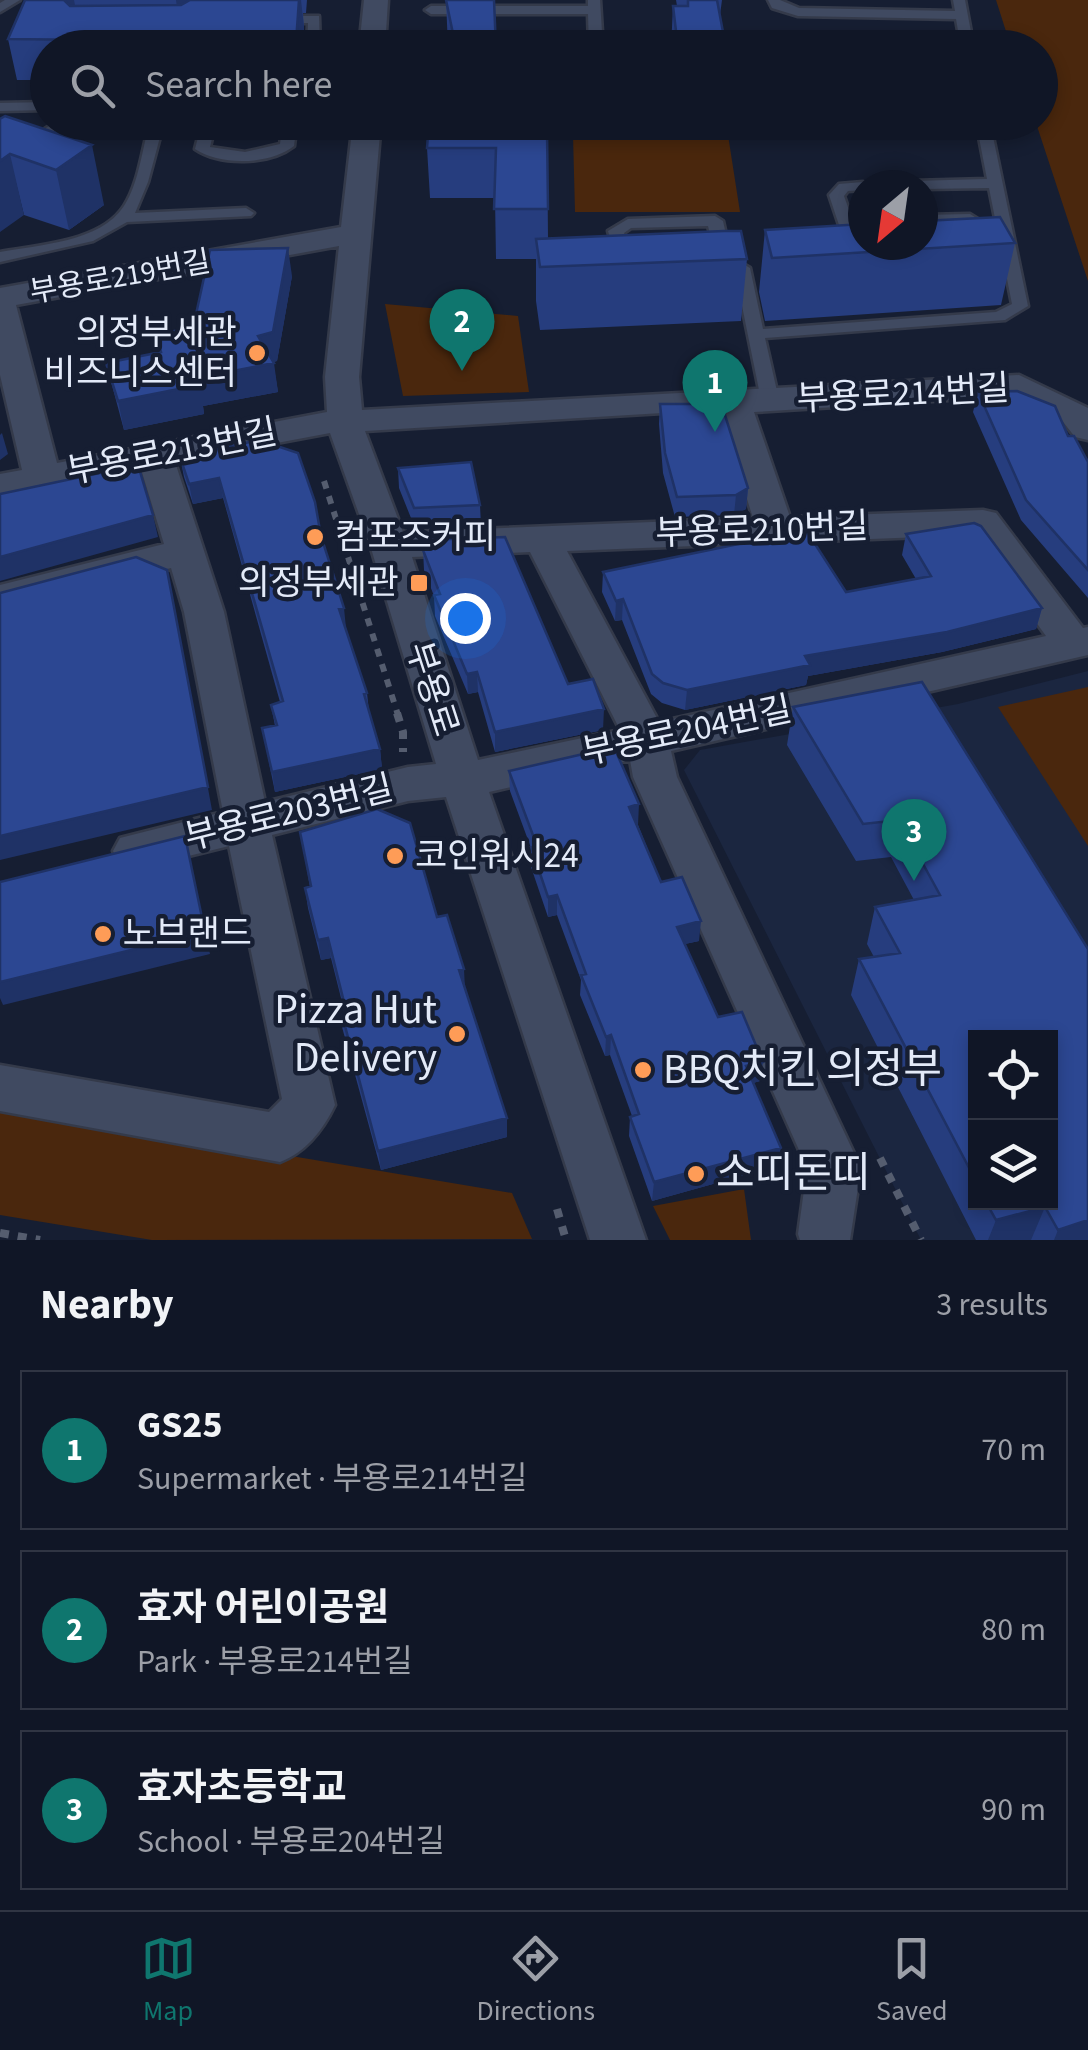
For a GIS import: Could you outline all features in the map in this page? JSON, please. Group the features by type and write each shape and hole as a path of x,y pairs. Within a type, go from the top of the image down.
{"street":[{"path":"374,30 376,0"},
{"name":"부용로","path":"366,140 342,377 345,423 618,1240"},
{"name":"부용로219번길","path":"0,301 358,234"},
{"path":"0,301 42,478"},
{"name":"부용로214번길","path":"345,423 1020,385 1072,411 1088,429"},
{"path":"734,402 774,529"},
{"name":"부용로213번길","path":"0,486 281,429 345,423"},
{"path":"0,1088 280,1138 310,1104 204,612 156,455"},
{"name":"부용로210번길","path":"389,546 983,522 1081,643"},
{"path":"541,537 648,742 654,778 834,1168 825,1234"},
{"path":"0,599 187,551"},
{"name":"부용로204번길","path":"462,779 648,742 1081,643"},
{"name":"부용로203번길","path":"95,860 408,784 462,779"}],"lane":[{"path":"0,8 14,0"},
{"path":"774,0 776,5 798,12 962,15"},
{"path":"959,0 965,30"},
{"path":"431,10 594,5 595,30"},
{"path":"263,21 315,19 314,30"},
{"path":"0,107 30,106"},
{"path":"0,165 38,140"},
{"path":"0,257 66,244 109,228 130,211 152,140"},
{"path":"204,140 202,149 216,155 272,155 287,146 288,140"},
{"path":"756,334 999,317 1020,306 987,140"},
{"path":"938,184 995,183"},
{"path":"848,187 836,196 848,213"},
{"path":"121,218 246,212"},
{"path":"938,220 1002,218"},
{"path":"646,264 626,266 616,232 628,224 715,222 724,260"},
{"path":"991,258 1010,258"},
{"path":"705,261 724,260 742,268 770,400"}],"path":[{"path":"322,476 403,732 404,759"},
{"path":"877,1152 921,1240"},
{"path":"0,1233 40,1240"}],"shaded area":[{"path":"996,0 1088,0 1088,281 1042,140 1058,140 1058,30 1006,30"},
{"path":"573,140 729,140 740,212 575,212"},
{"path":"385,304 518,316 529,392 403,396"},
{"path":"1088,671 1088,1240 921,1240 684,770 700,750 958,704"},
{"path":"1088,687 1088,846 998,707"},
{"path":"0,1107 512,1193 532,1239 152,1240 0,1215"},
{"path":"744,1189 751,1240 670,1240 653,1206"}],"building":[{"path":"25,0 64,0 70,6 299,0 297,30 30,30 30,39 8,39"},
{"path":"446,0 494,0 495,30 452,30"},
{"path":"688,0 717,0 723,30 676,30 673,6 688,6"},
{"path":"5,116 30,124 30,140 77,140 92,145 56,170 10,154 0,161 0,119"},
{"path":"428,140 547,140 548,209 494,209 496,148 427,148"},
{"path":"1000,217 1015,243 938,248 938,220"},
{"path":"848,225 848,253 772,258 765,230"},
{"path":"741,231 747,259 540,267 536,239"},
{"path":"288,248 273,332 258,336 274,363 197,378 199,385 118,401 106,363 161,352 156,334 193,328 210,250"},
{"path":"1017,391 1055,406 1068,436 1074,436 1088,462 1088,570 1026,500 978,392"},
{"path":"660,404 708,404 724,412 748,488 736,495 677,497 665,453"},
{"path":"259,440 298,453 315,502 321,536 344,608 339,609 367,693 364,694 380,749 272,772 262,728 277,725 271,705 283,701 219,478 189,484 180,457"},
{"path":"471,462 480,505 414,508 398,468"},
{"path":"138,465 153,515 0,557 0,494"},
{"path":"974,523 981,526 1042,608 947,632 805,656 810,665 687,690 663,683 652,674 623,599 616,601 603,572 806,530 846,592 931,576 906,534"},
{"path":"505,537 568,684 593,679 604,709 495,732 477,672 467,674 434,595 440,594 423,550 430,549 426,540"},
{"path":"136,557 167,570 208,787 0,836 0,593"},
{"path":"922,682 1088,949 1088,1220 1058,1230 1047,1210 1058,1210 1058,1030 968,1030 968,1166 859,959 900,953 875,907 940,895 899,820 863,824 793,707"},
{"path":"614,747 639,804 629,807 661,882 682,877 701,921 677,927 718,1017 742,1012 763,1062 746,1066 781,1148 654,1182 630,1117 639,1114 611,1035 606,1037 581,975 586,974 557,895 548,897 531,847 537,846 509,771"},
{"path":"377,809 410,823 437,917 447,915 464,969 459,970 507,1118 378,1151 340,1007 345,1006 328,938 318,940 305,888 311,886 300,832"},
{"name":"노브랜드","path":"185,836 205,932 0,982 0,882"},
{"path":"990,1210 1034,1210 996,1220"}],"place":[{"name":"의정부세관 비즈니스센터","path":"257,353"},
{"name":"효자 어린이공원","path":"462,371"},
{"name":"GS25","path":"715,432"},
{"name":"컴포즈커피","path":"315,537"},
{"name":"의정부세관","path":"419,583"},
{"name":"코인워시24","path":"395,856"},
{"name":"효자초등학교","path":"914,881"},
{"name":"노브랜드","path":"103,934"},
{"name":"Pizza Hut Delivery","path":"457,1034"},
{"name":"BBQ치킨 의정부","path":"643,1070"},
{"name":"소띠돈띠","path":"696,1174"}]}
